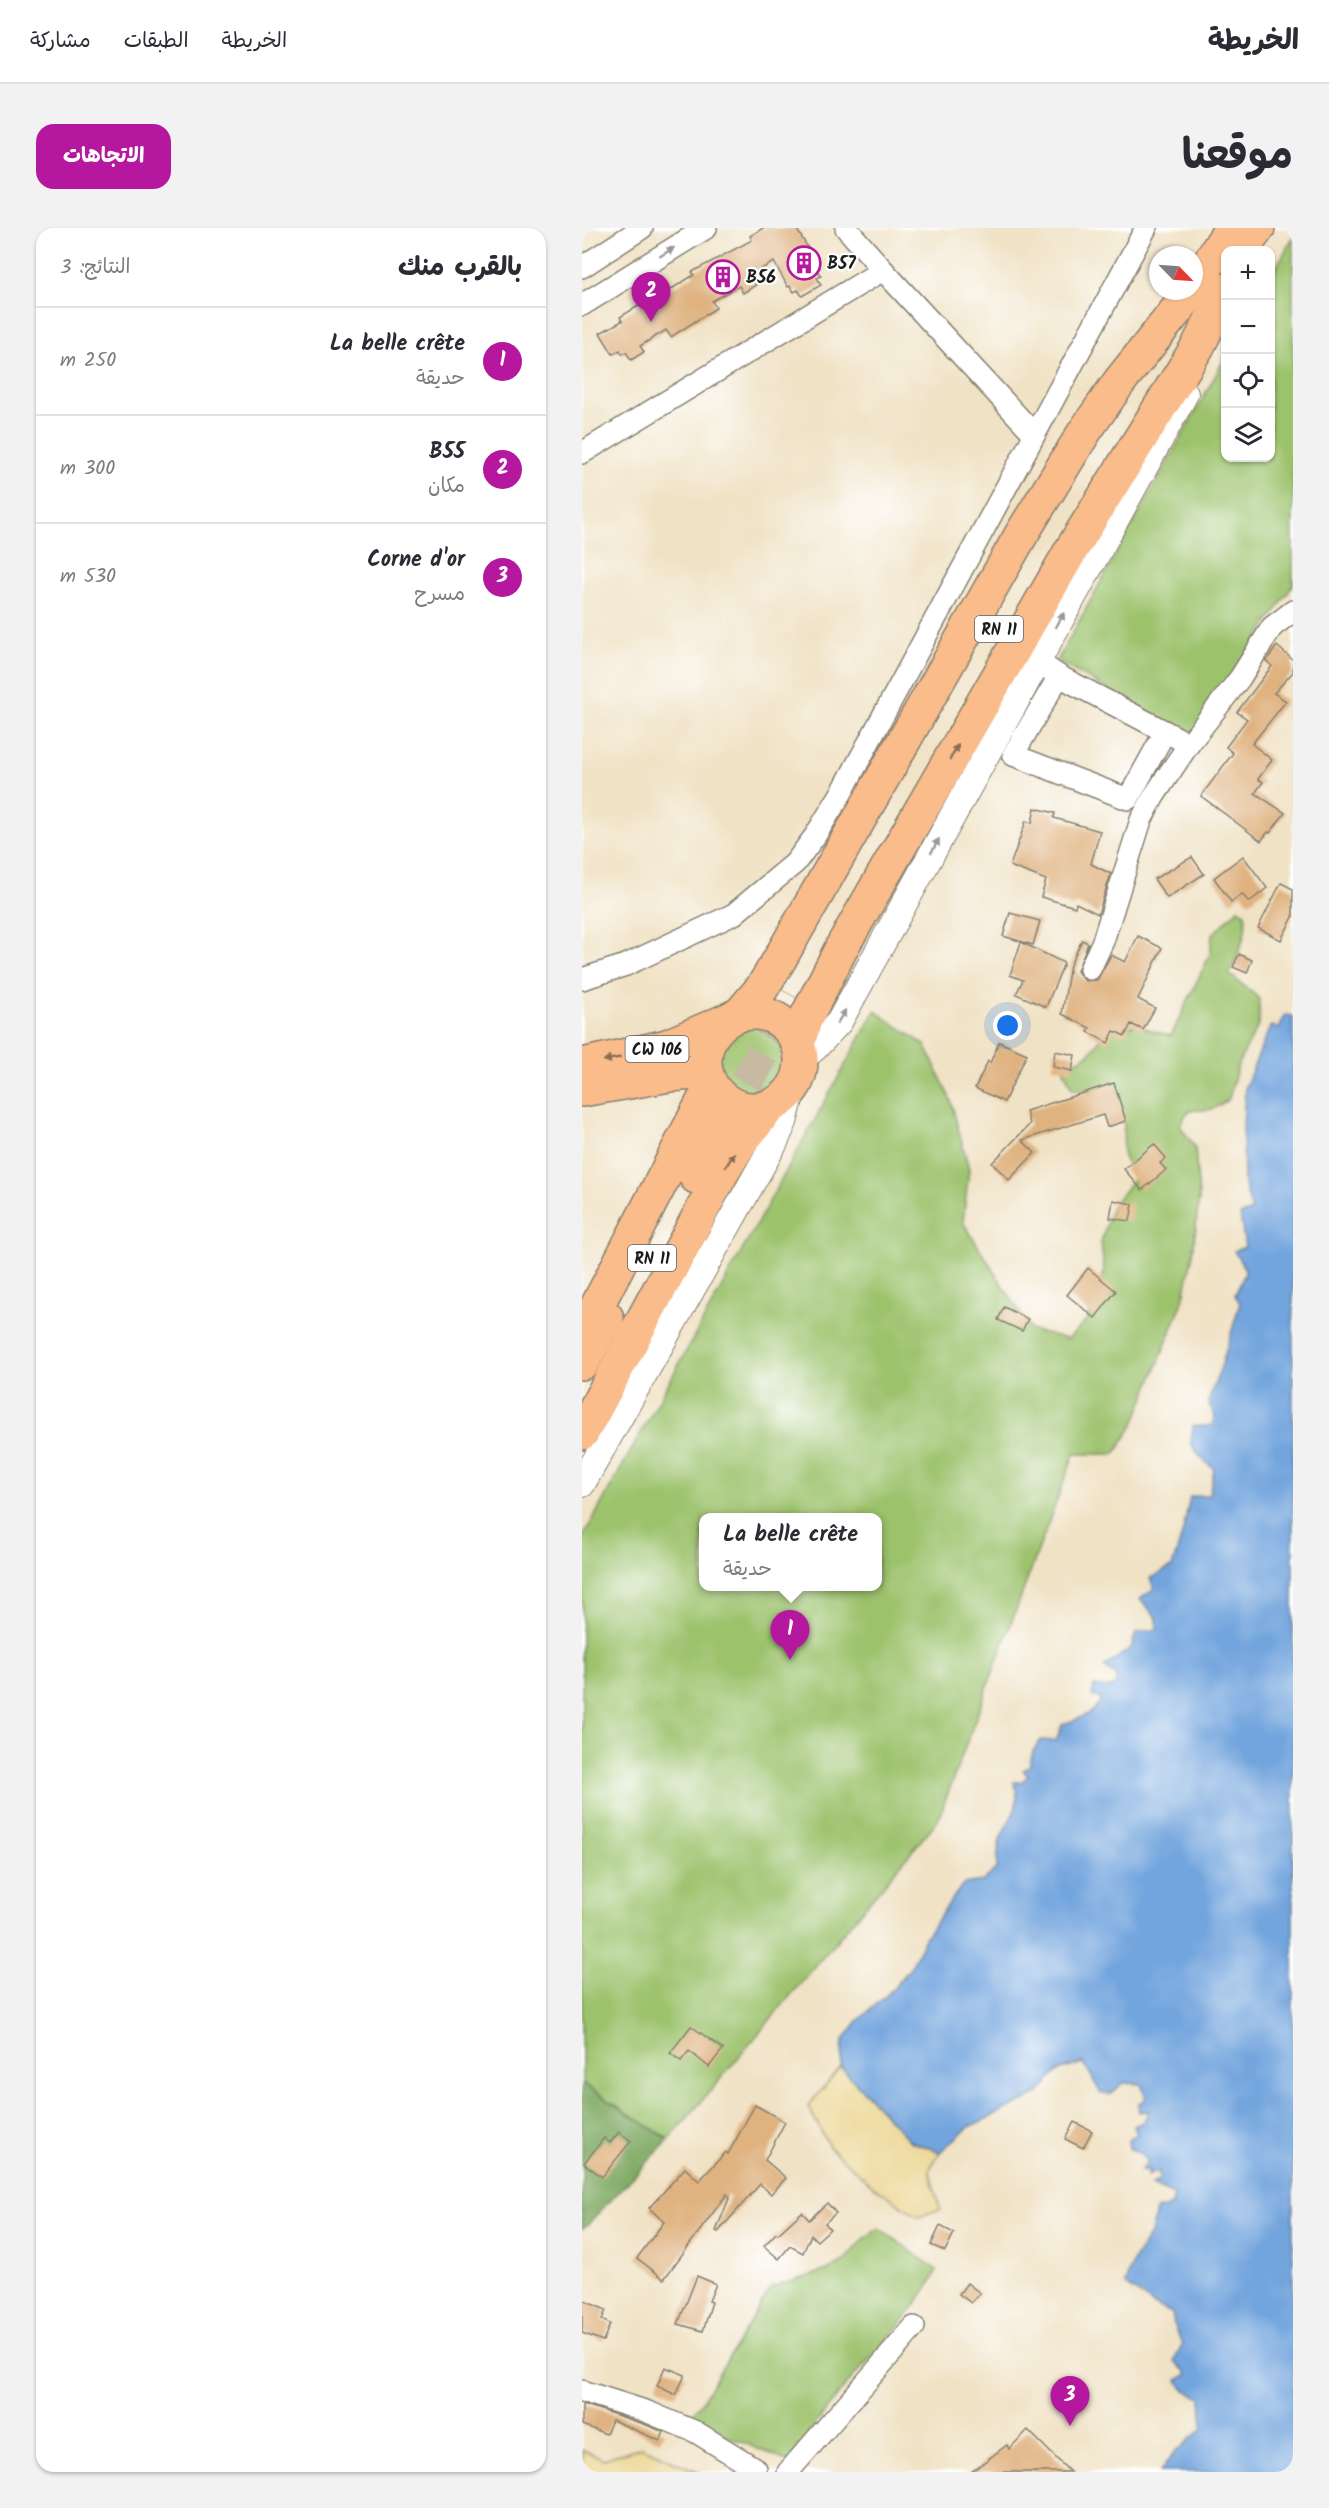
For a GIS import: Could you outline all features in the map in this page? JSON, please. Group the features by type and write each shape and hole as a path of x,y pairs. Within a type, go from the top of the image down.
{"highway":[{"name":"RN 11","path":"1203,273 1231,228"},
{"path":"1245,246 1258,228"},
{"name":"RN 11","path":"1186,300 1080,464 1013,576 789,993 998,632 1221,284"},
{"path":"733,1017 754,1012 768,1015 781,1021 792,1032 790,1074 753,1109 737,1107 722,1099 708,1079 705,1057 708,1042 716,1030 733,1017 762,988 1021,535 1085,431 1139,355 1184,300"},
{"path":"582,1432 722,1173 741,1142 790,1074 813,1003 854,925 1067,557 1210,326 1222,300"},
{"name":"CW 106","path":"582,1065 668,1046 733,1017"},
{"path":"582,1335 684,1139 708,1079"},
{"name":"CW 106","path":"582,1090 619,1084 708,1079"},
{"path":"619,1084 656,1087 675,1095 684,1107 684,1139"},
{"name":"RN 11","path":"582,1364 718,1124 582,1390"}],"street":[{"path":"582,267 642,228"},
{"path":"582,305 705,228"},
{"path":"846,228 1034,434"},
{"path":"582,979 634,961 734,914 795,863 842,792 1146,228"},
{"path":"582,453 883,270"},
{"path":"582,1484 779,1133 788,1111 790,1074 839,1022 1180,404 1192,376 1198,346"},
{"path":"1090,969 1103,941 1141,820 1154,796 1189,744 1240,678 1272,627 1293,611"},
{"path":"1037,661 1059,676 1189,744"},
{"path":"1059,676 1013,754 1128,799 1165,732"},
{"path":"788,2472 914,2327"},
{"path":"582,2391 648,2412 696,2432 762,2471"}],"green space":[{"path":"1293,237 1293,585 1192,737 1057,661 1221,365 1221,462 1275,462 1275,270"},
{"path":"1238,909 1245,913 1244,937 1229,974 1259,998 1259,1024 1238,1064 1229,1099 1212,1109 1190,1111 1180,1126 1195,1147 1199,1197 1193,1254 1183,1301 1134,1424 1115,1454 1074,1454 938,1820 669,2140 582,2083 582,1539 875,1011 925,1045 950,1098 969,1169 963,1222 1031,1330 1068,1339 1087,1320 1104,1272 1101,1242 1112,1206 1134,1179 1123,1154 1124,1124 1108,1100 1091,1090 1072,1089 1063,1068 1089,1054 1104,1034 1135,1025 1171,1036 1210,954 1212,935"},
{"path":"753,1025 766,1028 777,1035 784,1046 787,1059 784,1072 777,1083 766,1090 753,1093 740,1090 729,1083 722,1072 719,1059 722,1046 729,1035 740,1028"},
{"path":"582,2083 669,2140 582,2230"},
{"path":"879,2228 937,2270 906,2318 842,2390 789,2462 685,2418 699,2406 771,2288 825,2271 846,2260 864,2239"}],"sand":[{"path":"841,2067 910,2141 940,2152 929,2170 940,2209 919,2217 873,2186 830,2148 808,2106"},
{"path":"641,2447 699,2472 582,2472 582,2450 604,2459"}],"water":[{"path":"1285,1015 1293,1016 1293,2472 1160,2472 1174,2453 1203,2428 1201,2398 1183,2389 1178,2380 1187,2374 1174,2360 1183,2343 1175,2330 1172,2313 1154,2305 1125,2284 1134,2260 1152,2230 1156,2210 1172,2206 1174,2195 1151,2185 1159,2180 1159,2171 1147,2176 1149,2170 1140,2171 1148,2162 1141,2154 1129,2148 1128,2140 1137,2134 1134,2126 1143,2122 1149,2111 1139,2112 1138,2105 1146,2098 1141,2084 1122,2083 1112,2094 1101,2094 1084,2063 1058,2071 1037,2095 969,2127 940,2152 910,2141 841,2067 843,2041 857,2022 893,1989 911,1967 926,1936 963,1884 983,1881 997,1868 1000,1839 1016,1804 1014,1782 1021,1782 1028,1776 1023,1770 1029,1767 1033,1751 1041,1740 1056,1741 1062,1725 1094,1710 1101,1699 1092,1696 1094,1686 1107,1688 1116,1685 1116,1676 1104,1667 1131,1648 1136,1633 1157,1629 1157,1618 1140,1599 1154,1589 1150,1578 1172,1567 1190,1497 1209,1495 1214,1469 1201,1458 1191,1444 1193,1426 1211,1426 1215,1416 1208,1402 1240,1303 1235,1295 1246,1271 1234,1251 1245,1247 1240,1215 1252,1211 1244,1183 1245,1088 1266,1036 1272,1026 1279,1029"}],"building":[{"path":"763,228 796,228 820,268 817,269 821,276 817,278 821,285 802,296 798,290 794,292 790,286 788,287 774,262 750,275 756,285 743,293 739,286 712,301 716,308 671,337 666,330 640,346 644,352 631,360 626,352 622,354 620,350 613,354 600,333 622,321 620,317 650,299 652,301 694,275 692,272 752,240 750,236"},
{"path":"1277,646 1293,660 1293,672 1274,693 1286,701 1252,744 1272,760 1258,779 1263,782 1255,793 1285,813 1261,841 1201,796 1233,753 1226,747 1247,719 1237,712 1272,666 1266,661"},
{"path":"1035,808 1055,813 1054,818 1100,831 1091,864 1111,874 1098,914 1076,903 1075,907 1041,897 1046,880 1010,866 1026,821 1032,823"},
{"path":"1243,856 1267,888 1249,902 1242,894 1231,902 1214,878"},
{"path":"1192,857 1204,874 1167,898 1154,879"},
{"path":"1281,883 1293,889 1293,917 1281,940 1258,928"},
{"path":"1010,913 1040,921 1033,945 1003,936"},
{"path":"1138,936 1162,948 1138,999 1155,1008 1143,1030 1131,1024 1125,1036 1114,1031 1108,1043 1088,1032 1090,1028 1062,1014 1070,965 1082,940 1088,943 1077,971 1085,981 1097,980 1111,955 1125,962"},
{"path":"1021,942 1064,963 1046,1007 1016,994 1023,980 1010,975"},
{"path":"1239,954 1252,960 1247,973 1233,967"},
{"path":"999,1042 1027,1054 1004,1102 975,1088"},
{"path":"1055,1051 1075,1055 1072,1071 1053,1067"},
{"path":"1114,1083 1126,1121 1107,1127 1103,1115 1022,1140 1035,1153 1009,1180 992,1163 1030,1124 1026,1111"},
{"path":"1154,1144 1166,1158 1160,1163 1166,1170 1142,1190 1124,1169"},
{"path":"1113,1200 1133,1204 1130,1221 1110,1218"},
{"path":"1088,1268 1116,1291 1095,1318 1067,1295"},
{"path":"1004,1307 1028,1319 1022,1331 998,1320"},
{"path":"691,2026 723,2049 709,2067 689,2051 681,2061 670,2053"},
{"path":"755,2105 785,2122 765,2160 786,2178 771,2194 760,2184 718,2232 716,2231 730,2196 727,2194 664,2279 637,2258 664,2222 649,2208 685,2168 699,2181 726,2152 728,2154"},
{"path":"1074,2122 1092,2131 1083,2148 1065,2139"},
{"path":"619,2132 631,2141 602,2177 584,2163 604,2138 610,2143"},
{"path":"827,2203 836,2213 825,2223 830,2229 817,2241 811,2235 803,2253 790,2246 779,2259 764,2246 802,2212 809,2220"},
{"path":"940,2226 954,2233 945,2251 931,2245"},
{"path":"697,2276 716,2284 709,2301 712,2302 703,2331 678,2324"},
{"path":"967,2283 980,2293 971,2303 959,2294"},
{"path":"582,2300 606,2310 602,2320 610,2324 603,2341 582,2333"},
{"path":"665,2367 685,2375 676,2395 657,2386"},
{"path":"582,2404 664,2432 660,2441 612,2420 606,2434 582,2425"},
{"path":"1028,2430 1070,2472 971,2472 1007,2445 1009,2449"}],"tunnel":[{"path":"723,1126 794,996"}],"place":[{"name":"B57","path":"804,263"},
{"name":"B56","path":"723,277"},
{"name":"B55","path":"651,322"},
{"name":"La belle crête","path":"790,1660"},
{"name":"Corne d'or","path":"1070,2426"}]}
